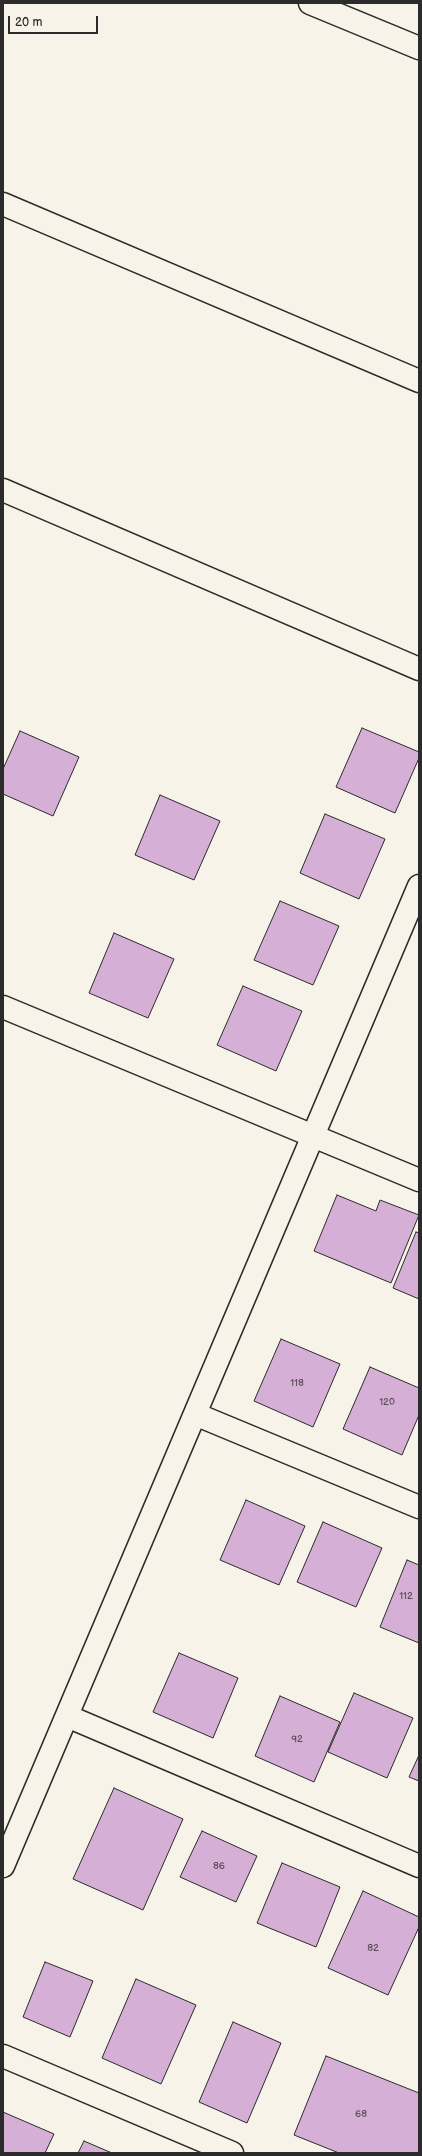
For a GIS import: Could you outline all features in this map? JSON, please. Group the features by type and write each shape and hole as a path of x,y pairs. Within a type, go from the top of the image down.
{"street":[{"path":"310,3 419,48"},
{"path":"3,204 419,381"},
{"path":"3,490 419,669"},
{"path":"3,1866 419,886"},
{"path":"3,1007 419,1180"},
{"path":"195,1414 419,1507"},
{"path":"67,1716 419,1866"},
{"path":"3,2056 232,2153"}],"building":[{"path":"362,728 419,752 419,758 395,813 336,787"},
{"path":"20,731 79,757 53,816 3,794 3,769"},
{"path":"160,795 220,821 194,880 135,855"},
{"path":"325,814 385,839 359,899 300,873"},
{"path":"280,901 339,926 313,985 254,960"},
{"path":"114,933 174,959 148,1018 89,993"},
{"path":"243,986 302,1011 276,1071 217,1045"},
{"path":"337,1195 376,1211 380,1200 419,1215 391,1283 314,1251"},
{"path":"416,1232 419,1233 419,1299 393,1288"},
{"path":"281,1339 340,1364 313,1427 254,1401"},
{"path":"370,1367 419,1388 419,1415 402,1455 343,1429"},
{"path":"246,1500 305,1526 279,1585 220,1560"},
{"path":"323,1522 382,1548 356,1607 297,1582"},
{"path":"407,1560 419,1565 419,1643 380,1627"},
{"path":"179,1653 238,1678 213,1738 153,1712"},
{"path":"354,1693 413,1718 387,1778 328,1752"},
{"path":"280,1696 340,1722 314,1782 255,1756"},
{"path":"419,1755 419,1781 409,1777"},
{"path":"114,1788 183,1819 143,1910 73,1879"},
{"path":"202,1831 257,1856 236,1902 180,1877"},
{"path":"282,1863 340,1887 316,1947 257,1923"},
{"path":"363,1891 419,1917 419,1927 388,1995 328,1968"},
{"path":"45,1962 93,1981 70,2037 23,2017"},
{"path":"136,1979 196,2005 161,2084 102,2058"},
{"path":"233,2022 281,2043 247,2123 199,2102"},
{"path":"326,2056 419,2093 419,2153 339,2153 294,2135"},
{"path":"3,2112 54,2134 45,2153 3,2153"},
{"path":"84,2141 112,2153 78,2153"}]}
